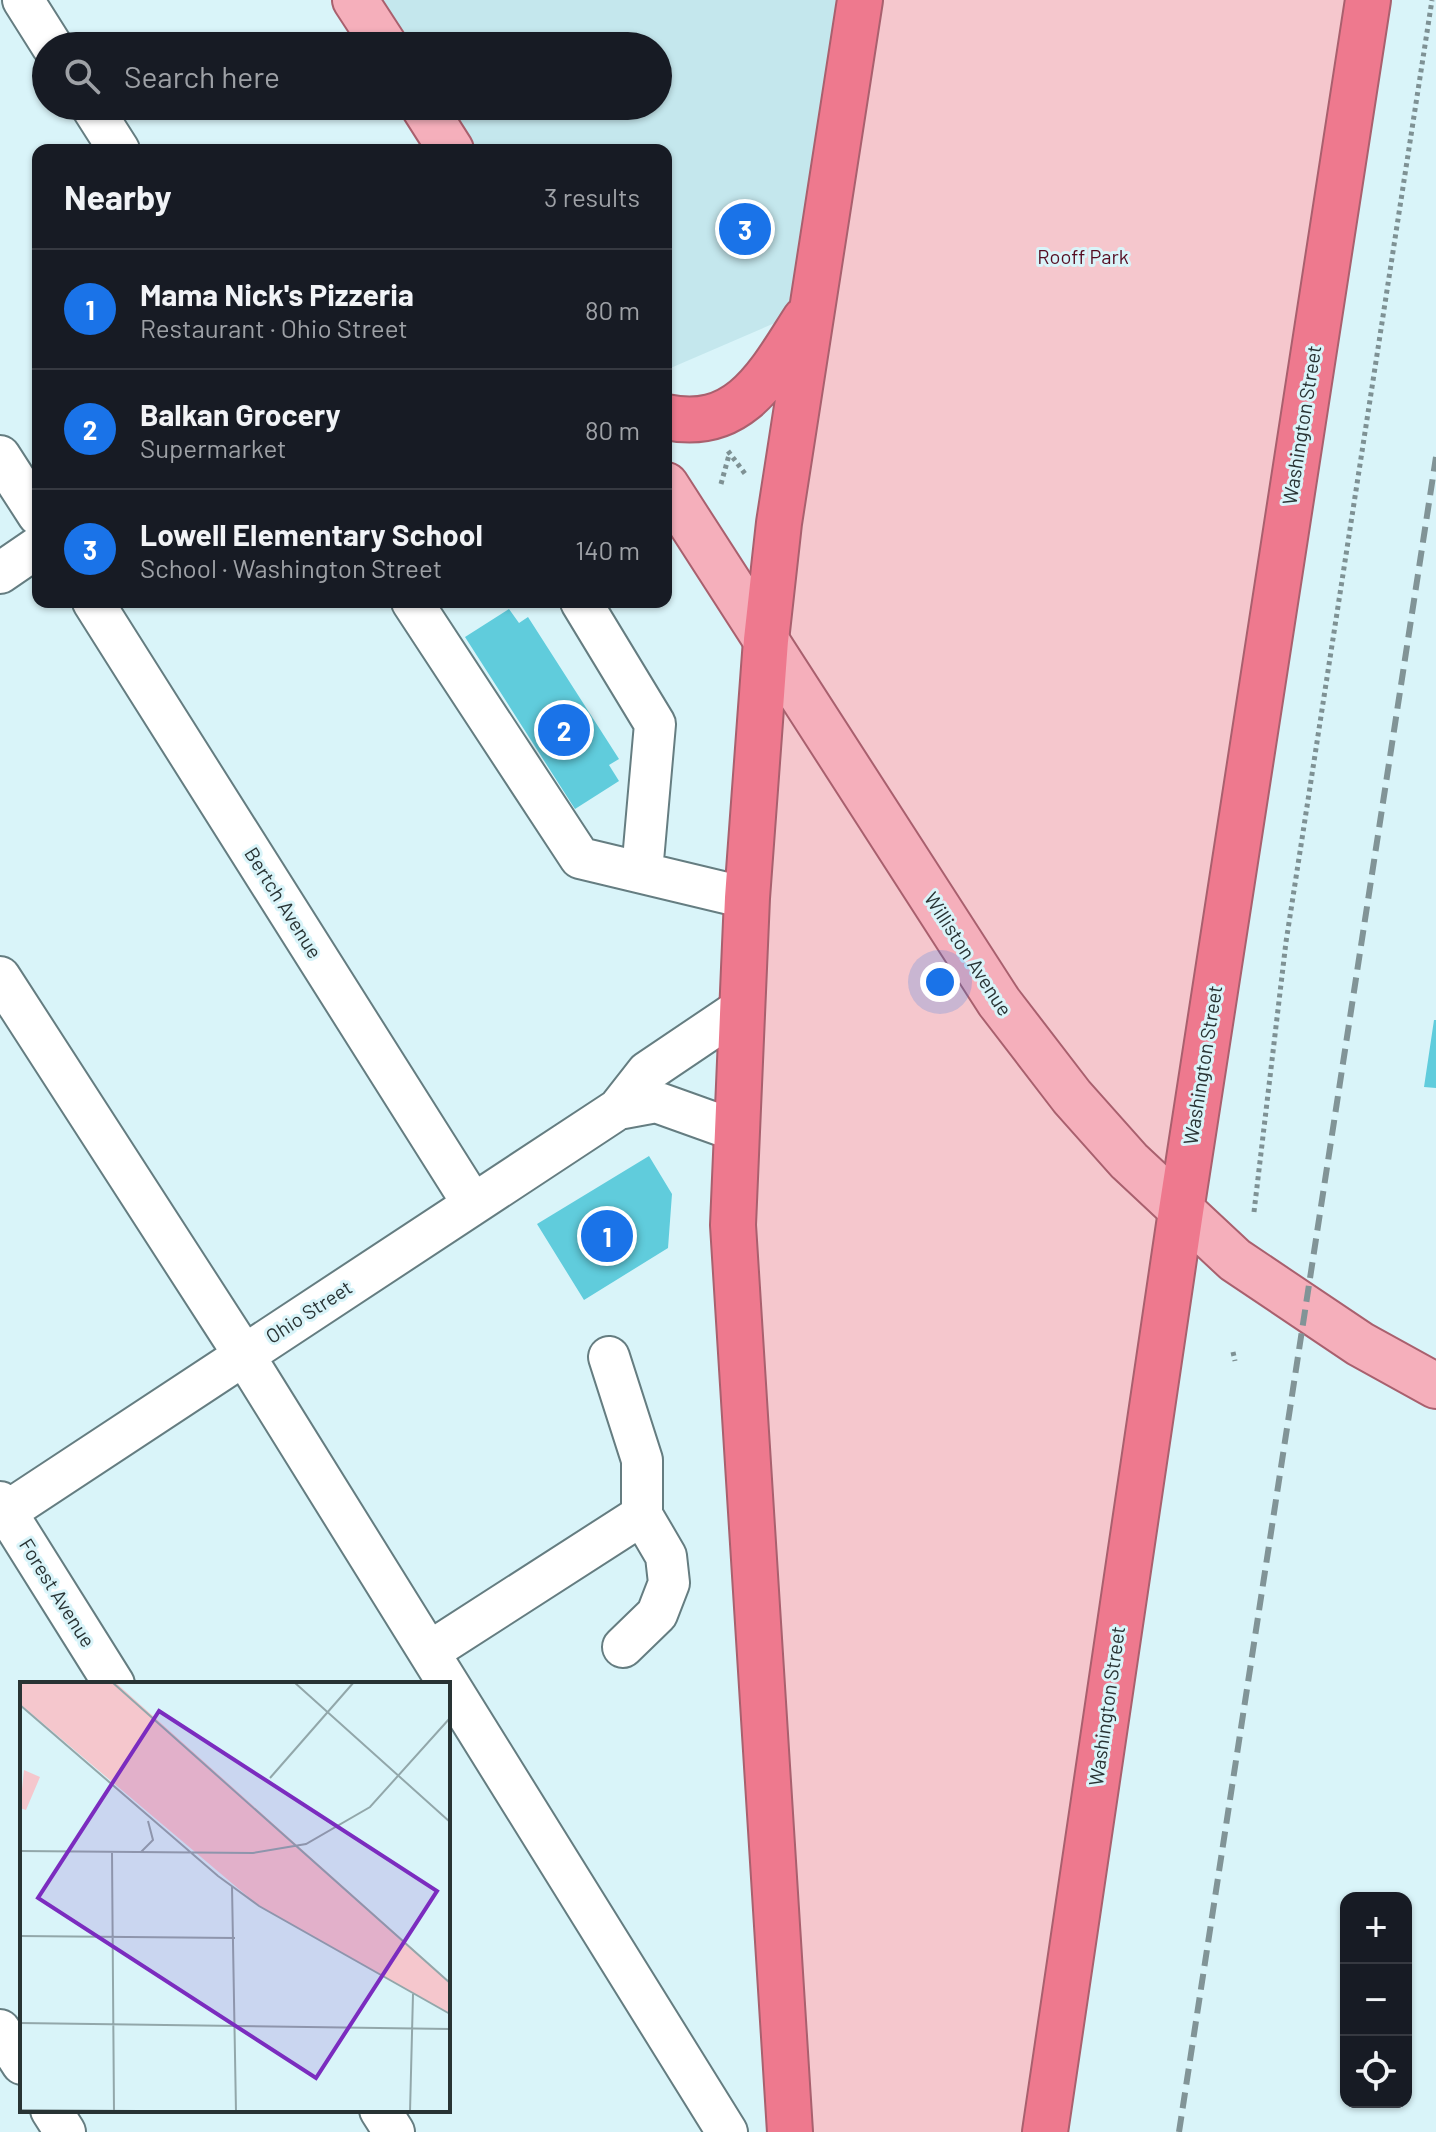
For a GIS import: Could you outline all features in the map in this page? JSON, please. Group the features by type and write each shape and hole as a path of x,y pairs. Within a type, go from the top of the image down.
{"highway":[{"path":"790,2132 734,1256 737,1131 747,898 766,640 779,523 860,0"},
{"name":"Washington Street","path":"1045,2132 1181,1211 1368,0"},
{"path":"672,417 709,419 738,405 766,379 812,307"}],"main road":[{"path":"355,0 376,32"},
{"path":"432,120 447,144"},
{"name":"Williston Avenue","path":"672,499 999,1002 1036,1054 1129,1161 1235,1260 1360,1344 1436,1386"}],"street":[{"path":"23,0 43,32"},
{"path":"100,120 115,144"},
{"path":"0,456 32,506"},
{"path":"0,573 32,551"},
{"name":"Bertch Avenue","path":"97,608 473,1204"},
{"path":"416,608 580,858 747,898"},
{"path":"585,608 655,724 642,872"},
{"path":"0,977 244,1355 448,1682"},
{"name":"Ohio Street","path":"2,1510 618,1109 647,1072 742,1008"},
{"name":"Ohio Street","path":"618,1109 656,1102 737,1131"},
{"path":"609,1357 642,1460 642,1515 666,1556 669,1583 657,1614 623,1647"},
{"name":"Forest Avenue","path":"2,1510 113,1682"},
{"path":"429,1652 642,1515"},
{"path":"450,1686 727,2132"},
{"path":"0,2030 20,2061"},
{"path":"52,2112 65,2132"},
{"path":"381,2112 394,2132"}],"path":[{"path":"1254,1212 1286,942 1432,0"},
{"path":"723,439 729,454 751,482"},
{"path":"721,484 729,454"},
{"path":"1233,1352 1235,1361"}],"shaded area":[{"path":"355,0 860,0 812,307 672,367 672,144 447,144 432,120 672,120 672,32 376,32"}],"green space":[{"name":"Rooff Park","path":"864,0 1382,0 1052,2132 786,2132 744,1440 747,898"}],"building":[{"path":"509,609 519,623 528,617 619,759 609,765 619,781 575,809 465,637"},
{"path":"1436,1020 1436,1088 1424,1087"},
{"path":"649,1156 672,1194 668,1248 584,1300 537,1224"}],"railway":[{"path":"1179,2132 1436,457"}],"place":[{"name":"Lowell Elementary School","path":"745,229"},
{"name":"Balkan Grocery","path":"564,730"},
{"name":"Mama Nick's Pizzeria","path":"607,1236"}]}
